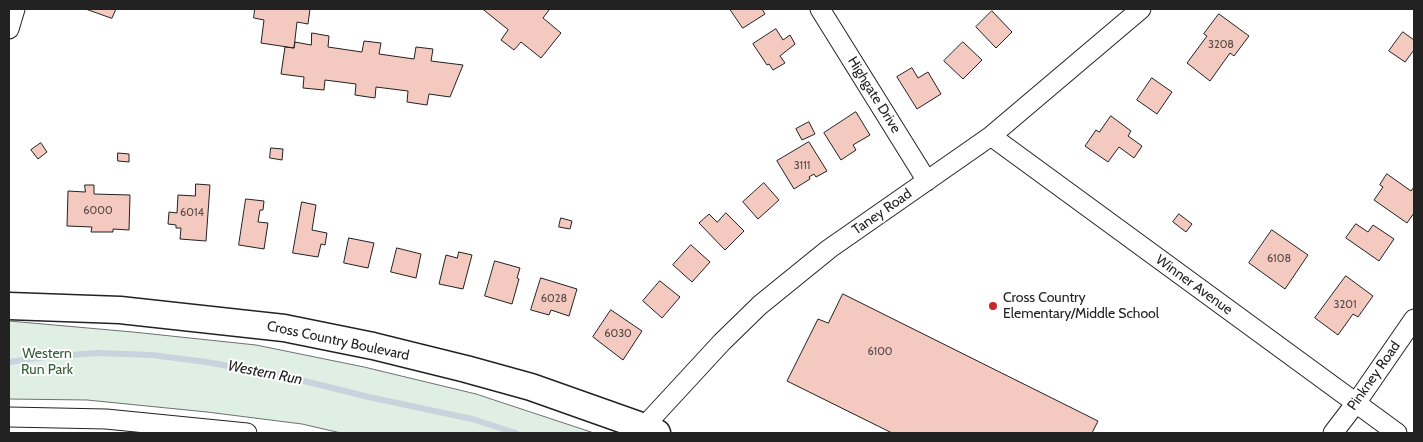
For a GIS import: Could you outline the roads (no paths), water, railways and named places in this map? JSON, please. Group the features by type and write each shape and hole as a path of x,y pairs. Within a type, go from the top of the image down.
{"main road":[{"name":"Cross Country Boulevard","path":"9,306 120,310 284,328 374,346 466,369 531,388 646,431"}],"street":[{"path":"9,28 15,9"},
{"name":"Highgate Drive","path":"820,9 927,181"},
{"name":"Taney Road","path":"646,431 722,342 760,305 829,249 991,136 1141,9"},
{"name":"Winner Avenue","path":"991,136 1397,433"},
{"name":"Pinkney Road","path":"1333,433 1414,319"},
{"path":"9,417 106,419 247,433"}],"waterway":[{"name":"Western Run","path":"9,362 97,353 152,355 206,362 280,375 369,397 472,419 516,433"}],"place":[{"name":"Cross Country Elementary/Middle School","path":"993,306"}],"park label":[{"name":"Western Run Park","path":"47,362"}]}
